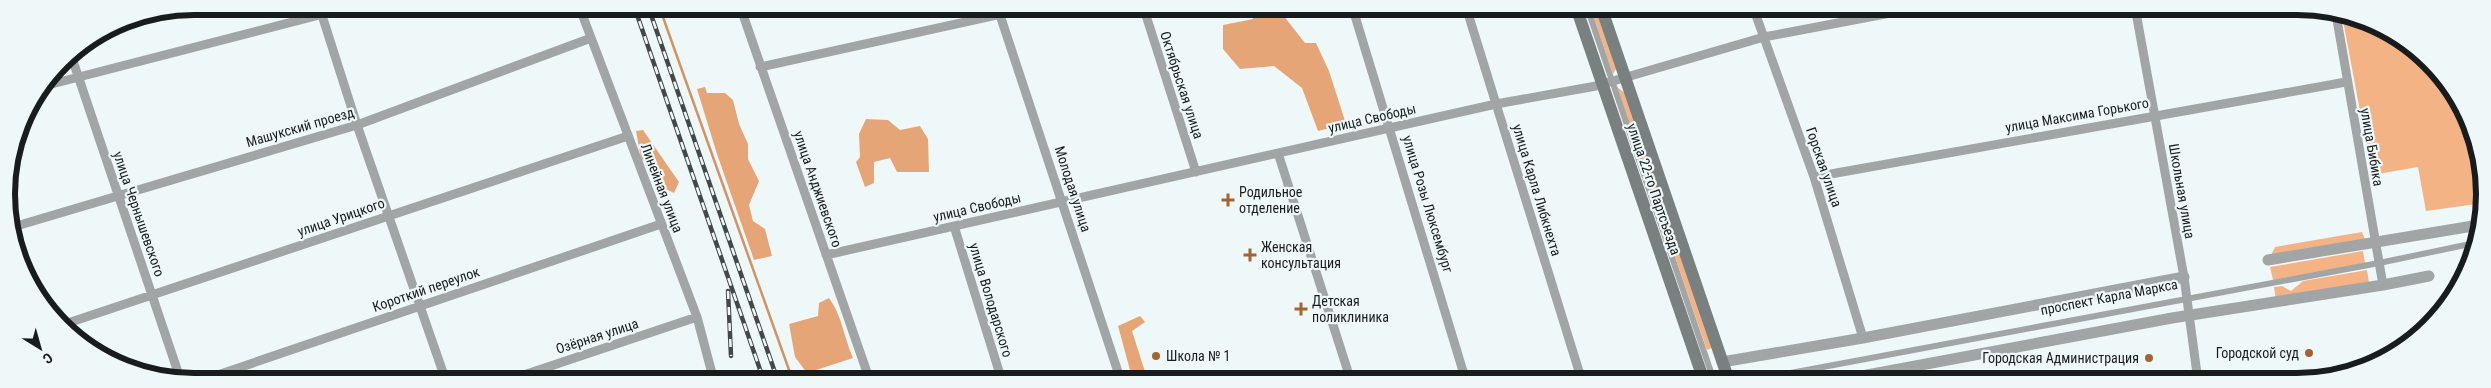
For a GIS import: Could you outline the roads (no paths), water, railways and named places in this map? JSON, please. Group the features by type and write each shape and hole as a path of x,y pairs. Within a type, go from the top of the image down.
{"main road":[{"name":"улица 22-го Партсъезда","path":"1580,15 1613,80 1726,373"},
{"name":"улица 22-го Партсъезда","path":"1602,15 1613,80 1702,373"}],"street":[{"path":"53,84 302,15"},
{"path":"322,15 357,125 443,373"},
{"name":"Линейная улица","path":"582,15 697,318 712,373"},
{"name":"улица Анджиевского","path":"743,15 867,373"},
{"path":"760,67 977,15"},
{"name":"Молодая улица","path":"1000,15 1118,373"},
{"name":"Октябрьская улица","path":"1146,15 1196,172"},
{"name":"улица Розы Люксембург","path":"1355,15 1464,373"},
{"name":"улица Карла Либкнехта","path":"1469,15 1580,373"},
{"path":"1590,15 1711,373"},
{"name":"Горская улица","path":"1757,15 1814,177 1863,338"},
{"name":"улица Свободы","path":"826,255 1390,127 1613,80 1764,37 1880,15"},
{"name":"Школьная улица","path":"2136,15 2184,278 2197,373"},
{"name":"улица Бибика","path":"2337,19 2346,82 2383,285"},
{"name":"Машукский проезд","path":"18,227 357,125 591,38"},
{"name":"улица Чернышевского","path":"73,61 118,198 179,372"},
{"name":"улица Максима Горького","path":"1814,177 2346,82"},
{"name":"улица Урицкого","path":"69,323 628,136"},
{"path":"1278,153 1348,373"},
{"name":"Короткий переулок","path":"223,373 661,224"},
{"name":"улица Володарского","path":"954,226 1000,373"},
{"path":"2268,260 2376,244 2473,226"},
{"name":"проспект Карла Маркса","path":"1790,373 2187,298 2379,264 2469,244"},
{"path":"1878,373 2098,332 2429,276"},
{"name":"проспект Карла Маркса","path":"1722,362 1863,338 2184,278"},
{"name":"Озёрная улица","path":"530,373 697,318"}],"waterway":[{"path":"662,15 790,373"}],"railway":[{"path":"637,15 761,373"},
{"path":"651,15 775,373"},
{"path":"728,291 731,356"}],"place":[{"name":"Родильное отделение","path":"1228,200"},
{"name":"Женская консультация","path":"1250,255"},
{"name":"Детская поликлиника","path":"1301,309"},
{"name":"Городской суд","path":"2309,353"},
{"name":"Школа № 1","path":"1156,356"},
{"name":"Городская Администрация","path":"2149,358"}]}
